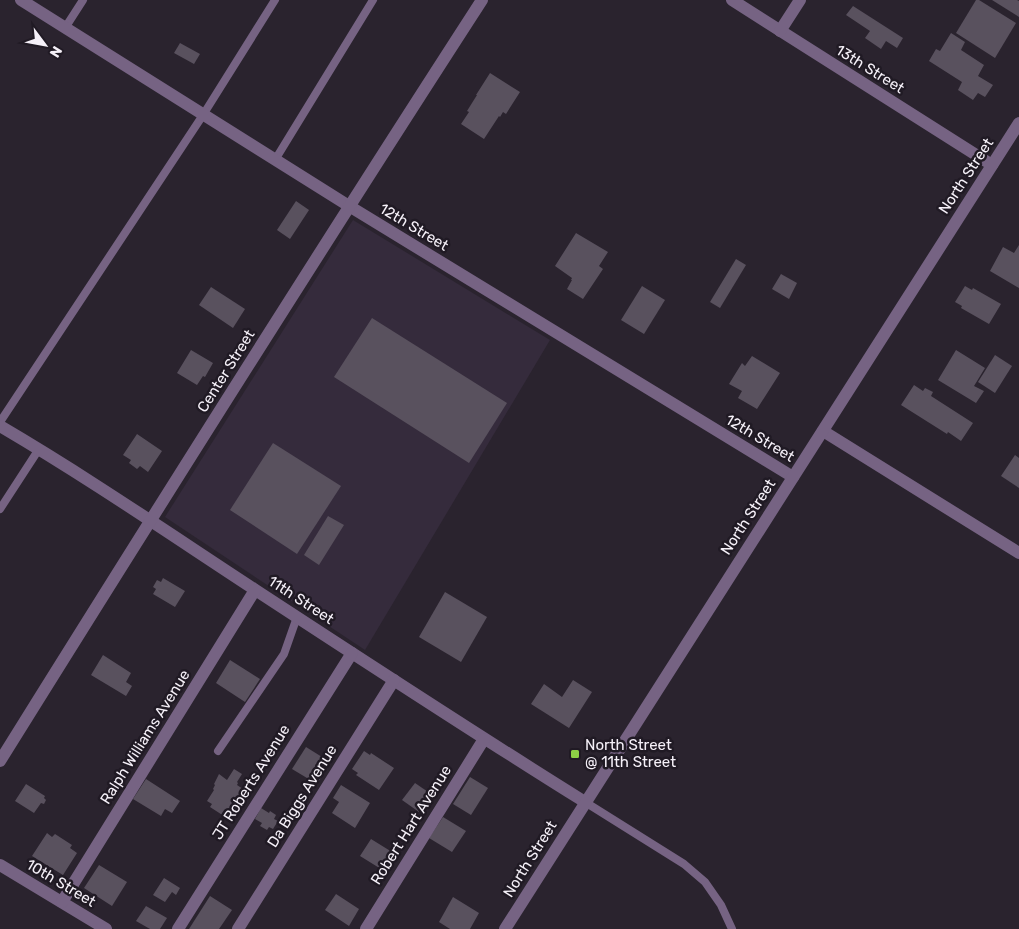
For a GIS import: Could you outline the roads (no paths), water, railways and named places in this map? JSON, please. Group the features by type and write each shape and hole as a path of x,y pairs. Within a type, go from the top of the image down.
{"street":[{"name":"12th Street","path":"21,0 349,206 794,477"},
{"name":"Center Street","path":"0,760 349,206 482,0"},
{"name":"13th Street","path":"732,0 992,165"},
{"path":"780,31 800,0"},
{"name":"North Street","path":"505,929 1019,123"},
{"name":"11th Street","path":"0,424 484,739 585,802"},
{"path":"823,431 1019,553"},
{"name":"Ralph Williams Avenue","path":"62,902 255,590"},
{"name":"JT Roberts Avenue","path":"178,929 352,653"},
{"name":"Da Biggs Avenue","path":"238,929 394,680"},
{"name":"Robert Hart Avenue","path":"366,929 484,739"},
{"name":"10th Street","path":"0,865 106,929"}],"lane":[{"path":"65,28 82,0"},
{"path":"0,424 203,115 275,0"},
{"path":"275,160 373,0"},
{"path":"0,509 40,449"},
{"path":"218,752 284,654 297,617"},
{"path":"585,802 684,864 705,882 721,905 732,929"}],"place":[{"name":"North Street @ 11th Street","path":"575,754"}]}
